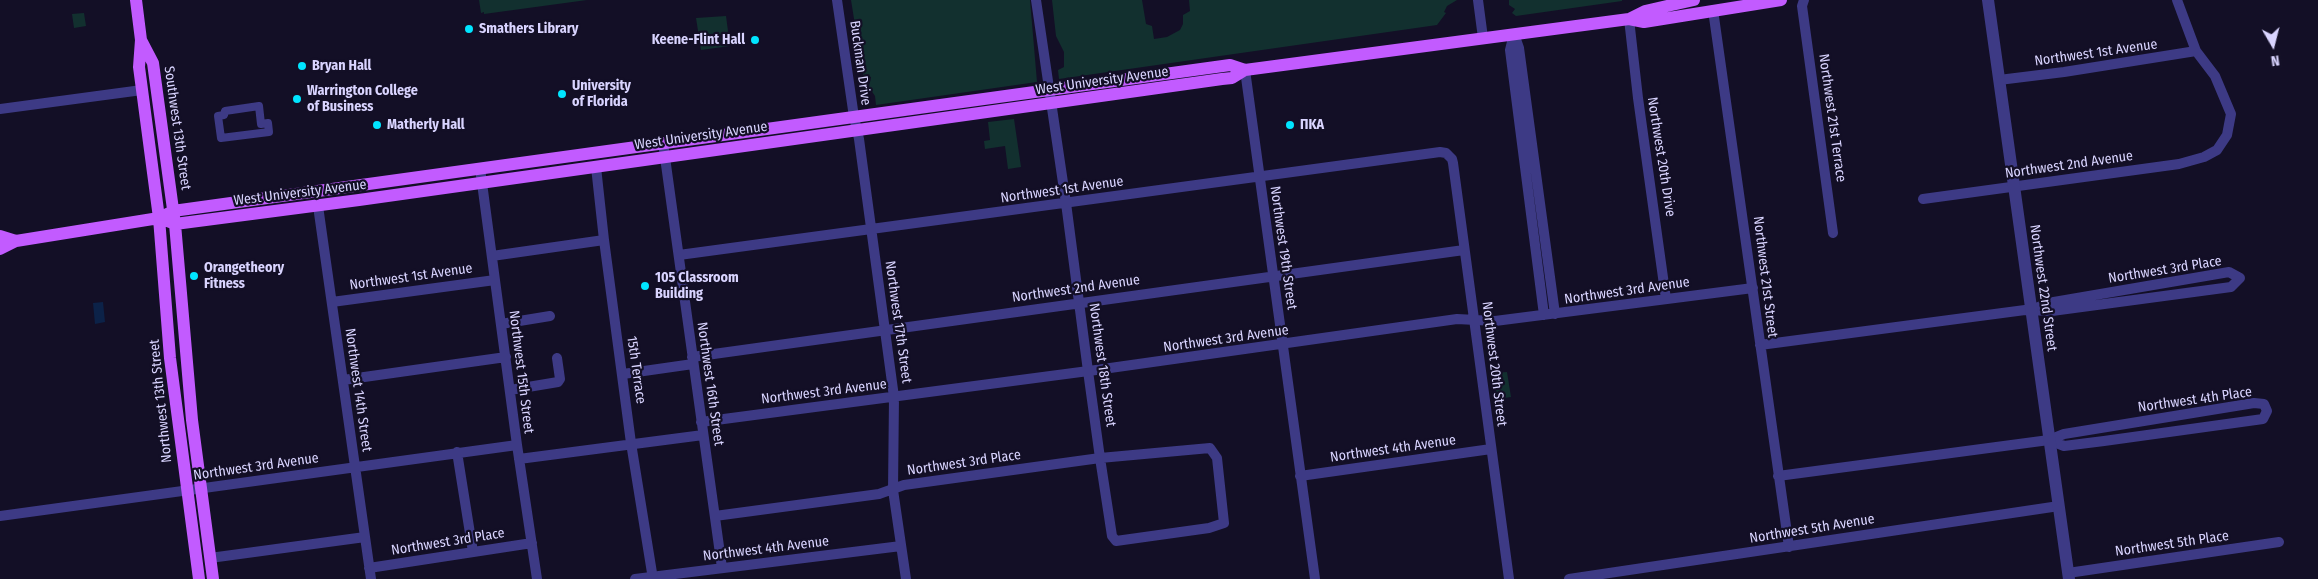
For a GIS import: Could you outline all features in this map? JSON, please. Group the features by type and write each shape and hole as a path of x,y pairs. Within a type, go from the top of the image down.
{"main road":[{"name":"Southwest 13th Street","path":"136,0 141,40 139,67 159,218"},
{"name":"West University Avenue","path":"1629,20 1645,10 1694,0"},
{"name":"West University Avenue","path":"0,249 16,241 159,218 173,211 480,168 662,144 856,123 1051,97 1232,78 1245,70 1629,20 1644,22 1781,0"},
{"name":"Southwest 13th Street","path":"141,40 153,63 175,224"},
{"name":"West University Avenue","path":"159,218 175,224 318,206 664,157 856,123"},
{"name":"Northwest 13th Street","path":"159,218 170,358 198,579"},
{"name":"Northwest 13th Street","path":"175,224 187,374 213,579"},
{"name":"West University Avenue","path":"0,236 16,241"}],"street":[{"name":"Buckman Drive","path":"837,0 856,123"},
{"name":"Northwest 18th Street","path":"1036,0 1080,303 1100,458 1112,536 1116,541"},
{"path":"1478,0 1483,38"},
{"name":"Northwest 22nd Street","path":"1988,0 2069,576"},
{"path":"2177,0 2196,51"},
{"name":"Northwest 21st Terrace","path":"1801,2 1833,234"},
{"name":"Northwest 21st Street","path":"1713,10 1789,547"},
{"name":"Northwest 20th Drive","path":"1629,20 1666,299"},
{"path":"1514,34 1519,48 1531,179 1550,315"},
{"name":"Northwest 1st Avenue","path":"1999,80 2064,72 2196,51"},
{"name":"Northwest 2nd Avenue","path":"1923,199 2179,164 2204,157 2217,150 2227,136 2231,114 2215,76 2196,51"},
{"name":"Northwest 19th Street","path":"1245,70 1315,579"},
{"path":"0,109 142,90"},
{"path":"258,106 261,124 268,123 269,132 221,138 218,116 224,115 224,111 258,106"},
{"name":"Northwest 17th Street","path":"856,123 894,397 893,490 906,579"},
{"name":"Northwest 16th Street","path":"662,144 722,568"},
{"name":"Northwest 1st Avenue","path":"679,255 1440,152 1448,154"},
{"name":"Northwest 20th Street","path":"1448,154 1453,163 1509,579"},
{"name":"15th Terrace","path":"596,167 604,240 632,443 653,578"},
{"name":"Northwest 15th Street","path":"480,168 537,579"},
{"name":"Northwest 14th Street","path":"318,206 370,574"},
{"path":"492,256 604,240"},
{"name":"Northwest 2nd Avenue","path":"623,374 692,360 884,329 1464,250"},
{"name":"Northwest 3rd Place","path":"1760,345 2031,310 2052,311 2231,287 2240,278 2229,272 2048,303 2031,310"},
{"name":"Northwest 1st Avenue","path":"332,302 495,280"},
{"name":"Northwest 3rd Avenue","path":"701,422 1282,345 1457,319 1494,322 1753,288"},
{"path":"501,324 550,316"},
{"path":"343,380 506,357"},
{"path":"510,390 558,382 560,379 557,358"},
{"name":"Northwest 4th Place","path":"1778,476 2049,440 2064,434 2254,403 2264,404 2267,411 2263,419 2113,440 2064,446 2049,440"},
{"path":"520,459 703,435"},
{"name":"Northwest 3rd Avenue","path":"0,516 517,445"},
{"name":"Northwest 3rd Place","path":"715,516 879,494 904,485 1100,458 1210,448 1215,454 1224,523 1209,528 1116,541"},
{"name":"Northwest 4th Avenue","path":"1300,476 1491,449"},
{"path":"457,452 473,552"},
{"name":"Northwest 5th Avenue","path":"1569,579 2059,506"},
{"path":"210,558 365,537"},
{"name":"Northwest 5th Place","path":"2069,576 2280,542"},
{"name":"Northwest 3rd Place","path":"370,574 473,552 532,543"},
{"name":"Northwest 4th Avenue","path":"635,579 901,546"}],"green space":[{"path":"479,0 587,0 484,14 484,12 481,13"},
{"path":"851,0 1030,0 1037,82 876,105 875,96 869,87 871,77 863,75"},
{"path":"1052,0 1142,0 1146,24 1152,26 1154,39 1167,37 1180,30 1183,24 1183,15 1190,11 1189,0 1457,0 1447,6 1444,12 1446,13 1437,25 1059,79 1058,70 1064,67 1064,52 1056,36"},
{"path":"1509,0 1622,1 1516,16 1512,13 1515,9 1509,5"},
{"path":"84,13 86,26 74,28 72,14"},
{"path":"726,16 730,46 701,50 696,18"},
{"path":"1014,119 1021,167 1008,169 1005,146 985,149 984,141 990,140 988,122"},
{"path":"1507,372 1511,397 1497,399 1494,373"}],"water":[{"path":"103,302 105,322 95,324 93,303"}],"place":[{"name":"Smathers Library","path":"469,29"},
{"name":"Keene-Flint Hall","path":"755,40"},
{"name":"Bryan Hall","path":"302,66"},
{"name":"University of Florida","path":"562,94"},
{"name":"Warrington College of Business","path":"297,99"},
{"name":"Matherly Hall","path":"377,125"},
{"name":"ΠΚΑ","path":"1290,125"},
{"name":"Orangetheory Fitness","path":"194,276"},
{"name":"105 Classroom Building","path":"645,286"}]}
